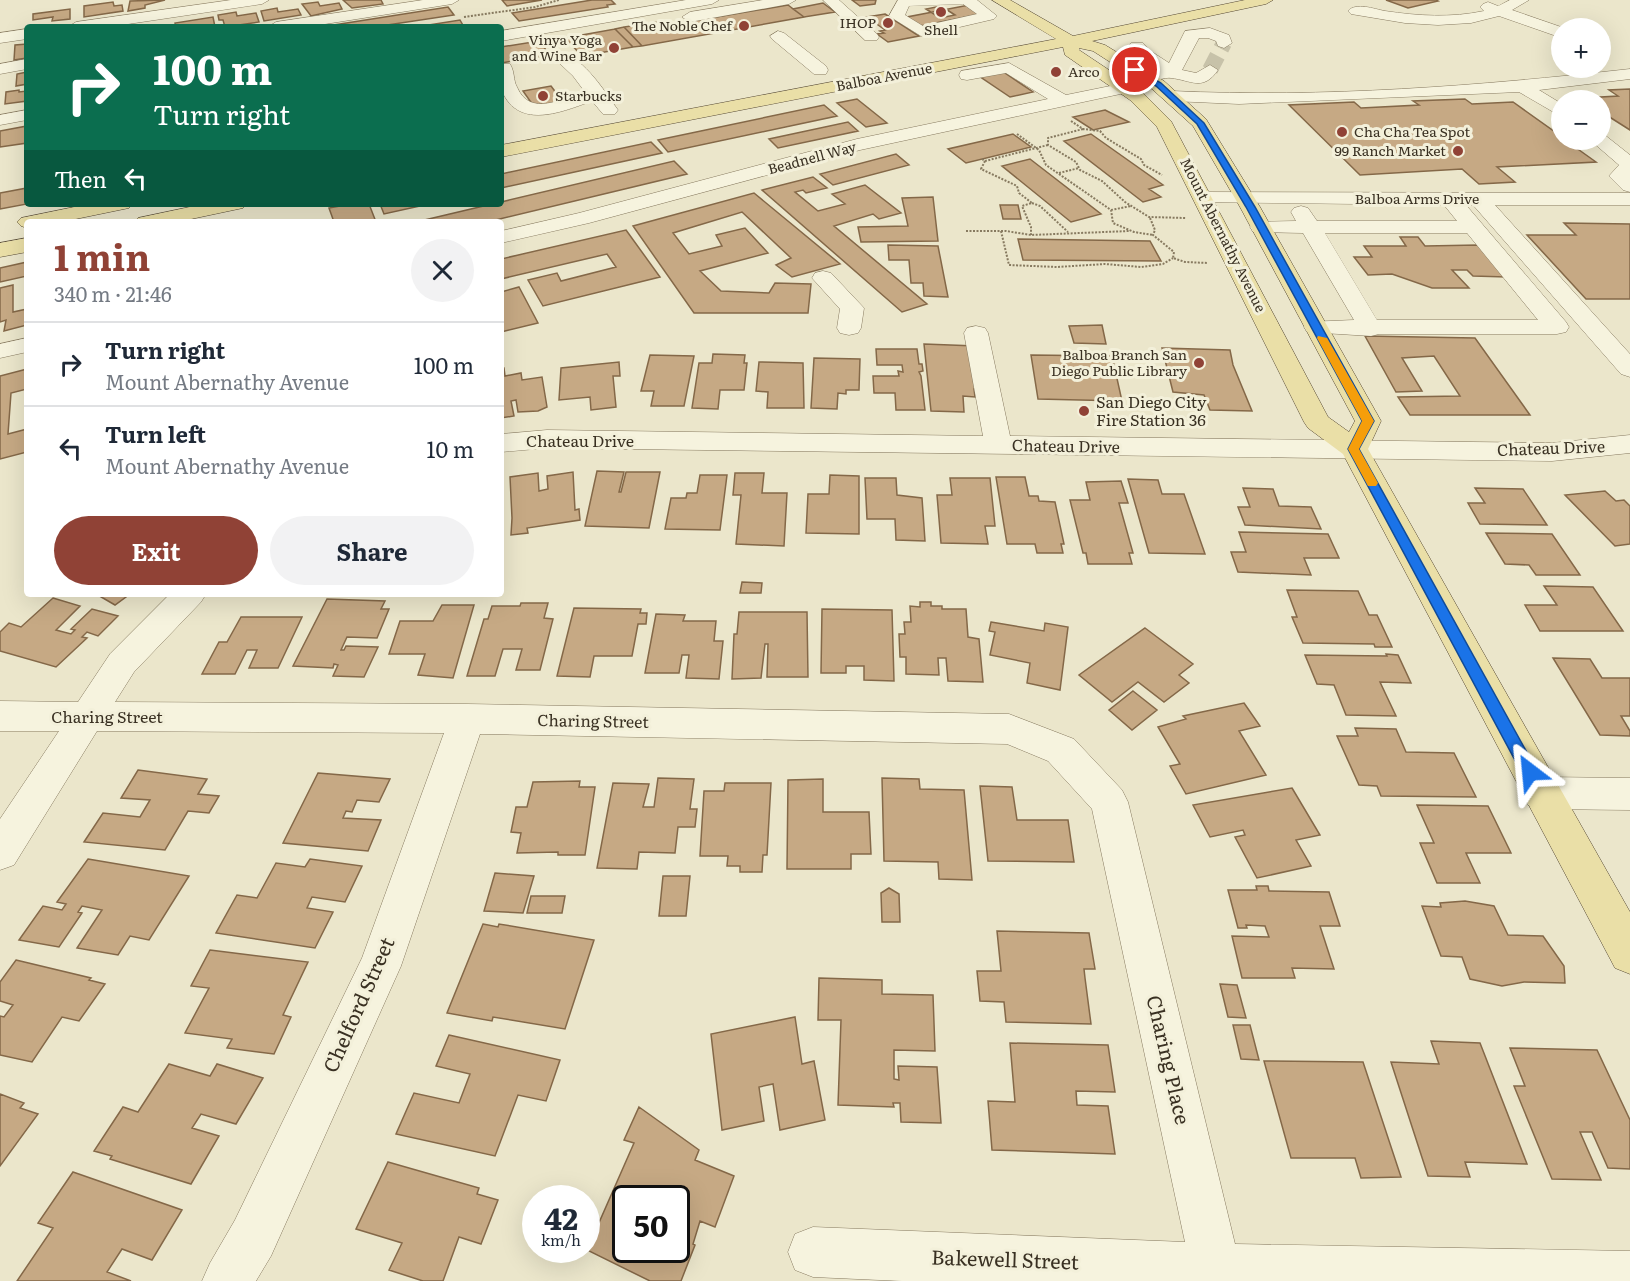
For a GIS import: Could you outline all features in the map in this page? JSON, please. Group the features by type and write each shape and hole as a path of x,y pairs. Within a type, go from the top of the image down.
{"main road":[{"name":"Mount Abernathy Avenue","path":"999,0 1047,27 1072,31 1096,46 1159,45 1172,96 1200,123 1245,198 1368,421 1354,449"},
{"name":"Balboa Avenue","path":"504,149 950,64 1072,31 1172,19 1266,0"},
{"path":"1025,32 1047,27"},
{"name":"Mount Abernathy Avenue","path":"1072,31 1071,52 1125,88 1165,125 1317,422 1354,449 1630,953"},
{"name":"Balboa Avenue","path":"797,75 826,69"},
{"path":"524,126 615,109"},
{"path":"42,219 106,207"},
{"path":"160,219 221,207"},
{"path":"0,250 24,246"}],"street":[{"path":"97,24 262,0"},
{"path":"296,24 452,0"},
{"path":"504,35 712,0"},
{"path":"665,8 679,19 789,0"},
{"path":"830,0 871,37"},
{"path":"965,0 989,16 921,31 897,16 904,2 965,0"},
{"path":"1373,0 1402,9"},
{"path":"1358,4 1412,19 1460,19 1498,10 1522,0"},
{"path":"1477,3 1551,29"},
{"path":"1358,4 1402,9 1436,5 1423,11 1405,12 1358,4"},
{"path":"1159,45 1172,19"},
{"path":"957,23 974,34"},
{"path":"1159,45 1210,33 1223,38 1224,43"},
{"path":"0,38 24,34"},
{"path":"778,36 826,69"},
{"path":"1159,45 1191,38 1172,72"},
{"path":"1159,45 1172,72 1192,79 1205,76 1210,70"},
{"path":"562,58 615,109"},
{"path":"1611,63 1630,74"},
{"path":"950,64 1001,99"},
{"path":"0,69 24,65"},
{"path":"504,68 509,88 515,97 521,105 534,110 568,106 597,94"},
{"path":"967,75 1009,68 1059,103"},
{"path":"1172,96 1239,99 1523,87 1630,74"},
{"path":"1523,87 1551,104"},
{"name":"Beadnell Way","path":"504,236 582,219 857,146 1001,99 1059,103 1125,88"},
{"path":"0,120 24,116"},
{"path":"1611,149 1630,164 1620,176 1630,186"},
{"path":"1340,199 1328,183 1406,179"},
{"name":"Balboa Arms Drive","path":"1203,198 1630,199"},
{"path":"1293,199 1371,329"},
{"path":"1316,327 1371,329 1557,327 1450,199"},
{"path":"1479,199 1595,329 1627,361"},
{"path":"1261,227 1474,227"},
{"path":"823,278 852,308 849,328"},
{"path":"1595,329 1630,329"},
{"path":"976,333 998,445"},
{"path":"0,351 24,346"},
{"name":"Chateau Drive","path":"504,443 547,439 1551,452 1630,444"},
{"path":"0,852 122,663 187,597"},
{"name":"Charing Street","path":"0,716 467,719 1009,729 1060,750 1109,802 1120,851"},
{"name":"Chelford Street","path":"228,1281 253,1238 380,966 467,719"},
{"path":"1541,793 1630,794"},
{"name":"Charing Place","path":"1120,851 1216,1269"},
{"name":"Bakewell Street","path":"813,1252 1216,1269 1630,1277"}],"path":[{"path":"458,18 535,7 559,0"},
{"path":"1059,103 1083,129"},
{"path":"1048,145 1048,138 1083,129 1100,131 1106,138 1141,159 1144,165 1166,177"},
{"path":"1016,133 1037,149 1046,165 1111,210 1131,206"},
{"path":"1048,145 983,160 981,169 1017,186 1019,193 1040,206 1068,232"},
{"path":"1048,145 1076,162 1079,168 1102,181 1131,206 1149,217 1193,218"},
{"path":"1058,173 1079,168"},
{"path":"1031,235 1031,227 1022,206 1032,203"},
{"path":"1111,210 1113,223 1131,231 1153,236 1174,252 1173,258"},
{"path":"1149,217 1155,230 1153,236"},
{"path":"966,231 1001,231 1031,235 1131,231"},
{"path":"1001,231 1009,265 1057,267 1105,264 1140,267 1163,264 1173,258 1185,262 1214,264"}],"building":[{"path":"165,0 145,5 145,8 128,11 130,1"},
{"path":"343,0 381,0 383,4 352,8"},
{"path":"502,0 542,0 507,6"},
{"path":"592,0 611,0 615,4 519,21 512,13"},
{"path":"852,0 876,0 875,4 860,6"},
{"path":"1386,0 1436,0 1438,1 1408,8"},
{"path":"113,2 114,6 122,5 123,11 84,17 84,6"},
{"path":"318,2 320,6 339,3 342,9 311,16 302,4"},
{"path":"823,3 835,12 804,17 793,9"},
{"path":"788,5 804,17 642,46 624,27 658,22 663,26"},
{"path":"969,5 982,14 920,26 907,17"},
{"name":"Shell","path":"941,6 955,15 940,18 926,9"},
{"path":"448,7 454,15 394,24 340,24"},
{"path":"277,8 278,12 298,9 301,15 264,21 261,11"},
{"path":"70,9 70,19 52,21 53,17 33,20 33,14"},
{"path":"236,12 237,16 256,13 259,22 224,24 223,20 219,20 218,15"},
{"name":"IHOP","path":"885,14 919,36 888,42 877,34 884,33 880,31 885,30 867,17"},
{"path":"213,17 214,24 175,24"},
{"path":"460,20 462,24 435,24"},
{"path":"624,27 642,46 633,47 615,29"},
{"path":"615,29 633,47 582,56 565,38"},
{"path":"539,41 550,55 504,63 504,47"},
{"path":"24,44 24,58 14,60 15,45"},
{"path":"999,69 1033,92 1010,97 976,74"},
{"path":"24,73 24,85 16,86 17,74"},
{"name":"Starbucks","path":"551,86 563,102 535,108 523,91"},
{"path":"1630,89 1630,130 1611,118 1611,96 1618,96 1609,90"},
{"path":"24,91 24,101 5,104 6,92"},
{"path":"857,99 887,123 866,127 837,103"},
{"name":"99 Ranch Market","path":"1465,99 1472,104 1513,102 1551,129 1551,150 1579,150 1596,162 1497,167 1515,182 1479,184 1462,169 1360,175 1289,105 1354,102 1361,108 1419,105 1413,101"},
{"path":"824,105 837,116 668,152 658,140"},
{"path":"1105,110 1129,122 1093,130 1073,117"},
{"path":"848,122 858,131 778,148 769,139"},
{"path":"24,127 24,143 0,147 0,131"},
{"path":"1013,134 1031,147 966,163 948,149"},
{"path":"1091,134 1163,185 1149,189 1161,197 1143,202 1064,141"},
{"path":"651,142 662,153 504,187 504,173"},
{"path":"896,154 909,165 833,185 820,174"},
{"path":"1030,159 1101,214 1071,222 1002,166"},
{"path":"674,161 687,174 500,219 429,219 479,207 504,207 504,201"},
{"path":"813,177 827,188 806,193 803,190 795,192 818,211 845,204 832,194 865,185 901,213 879,219 873,214 834,226 927,304 902,312 762,190"},
{"path":"24,189 24,205 0,209 0,193"},
{"path":"754,193 840,264 792,277 776,265 791,258 742,212 673,233 689,254 722,246 716,235 745,228 768,253 700,271 721,291 769,293 775,283 811,284 808,313 694,313 633,226"},
{"path":"933,197 938,241 861,242 858,227 908,226 902,198"},
{"path":"1000,205 1018,205 1021,219 1003,219"},
{"path":"370,207 375,219 333,219 329,208"},
{"path":"381,207 416,207 384,214"},
{"path":"1564,223 1630,224 1630,299 1586,299 1527,235 1576,235"},
{"path":"626,230 660,277 543,306 528,280 557,273 561,281 616,267 607,254 504,278 504,258"},
{"path":"1400,237 1418,237 1425,246 1478,245 1506,277 1473,276 1467,270 1452,270 1469,288 1432,288 1392,274 1368,275 1354,257 1372,257 1364,246 1406,246"},
{"path":"1018,239 1150,241 1161,261 1023,260"},
{"path":"888,245 938,246 948,297 924,296 923,283 911,283 909,260 889,260"},
{"path":"24,263 24,277 0,282 0,268"},
{"path":"13,285 13,312 24,310 24,326 4,331 6,320 0,322 0,288"},
{"path":"519,287 538,323 504,331 504,291"},
{"path":"1102,325 1106,344 1074,343 1069,326"},
{"path":"1365,336 1475,338 1530,415 1410,415 1398,397 1460,396 1434,356 1402,358 1422,391 1396,392"},
{"path":"924,344 976,346 982,389 974,389 975,397 963,396 964,412 931,411"},
{"path":"1162,348 1230,350 1233,365 1252,411 1210,410 1204,395 1173,392"},
{"path":"876,349 917,349 919,364 922,364 923,371 919,372 925,410 896,410 895,393 874,393 873,376 899,376 898,371 903,372 902,365 877,365"},
{"path":"713,354 745,355 744,363 747,363 744,390 720,390 718,409 692,408 699,363 712,363"},
{"path":"650,355 694,356 684,406 651,406 654,391 641,391"},
{"path":"1031,355 1112,356 1122,401 1038,399"},
{"path":"814,358 860,359 859,390 846,390 846,394 838,393 837,409 811,408"},
{"path":"619,362 620,376 613,376 616,407 591,410 590,397 559,400 561,368"},
{"path":"759,362 803,363 804,408 767,408 768,392 756,391"},
{"path":"504,368 505,376 521,373 522,380 542,377 547,407 538,411 518,412 516,400 511,401 514,416 504,418"},
{"path":"24,370 24,390 11,393 8,434 24,430 24,453 0,459 0,376"},
{"path":"597,471 624,472 619,492 621,492 626,472 660,472 649,528 585,526"},
{"path":"573,472 575,510 579,509 580,520 527,528 528,533 511,535 510,477 538,473 539,491 548,489 547,476"},
{"path":"735,473 764,473 762,493 787,493 784,546 736,544 741,495 733,495"},
{"path":"700,475 727,475 720,530 665,529 671,498 686,498 687,493 697,493"},
{"path":"830,475 859,476 859,534 806,533 808,494 829,494"},
{"path":"996,477 1025,477 1029,496 1038,496 1039,501 1055,502 1064,544 1061,544 1063,553 1037,553 1035,544 1007,544"},
{"path":"865,478 896,478 897,495 922,498 925,541 896,540 895,519 867,519"},
{"path":"950,478 990,478 995,526 985,526 988,544 941,543 937,495 952,495"},
{"path":"1128,479 1158,480 1162,494 1184,494 1205,554 1149,553"},
{"path":"1121,481 1128,503 1119,503 1133,553 1129,553 1132,564 1088,564 1086,553 1083,553 1070,500 1090,500 1086,482"},
{"path":"1243,488 1273,489 1279,506 1311,507 1321,529 1245,525 1238,507 1250,507"},
{"path":"1475,488 1523,489 1547,525 1480,524 1468,503 1485,503"},
{"path":"1605,491 1616,501 1624,500 1630,506 1630,544 1615,546 1565,495"},
{"path":"1239,532 1328,534 1339,558 1304,558 1311,575 1238,572 1231,552 1246,552"},
{"path":"1486,533 1552,534 1580,575 1536,575 1529,565 1505,564"},
{"path":"742,582 762,583 761,593 740,593"},
{"path":"1544,586 1593,587 1623,631 1540,631 1525,605 1557,605"},
{"path":"1287,590 1358,591 1369,615 1377,615 1392,647 1375,647 1374,644 1303,643 1292,617 1297,617"},
{"path":"101,597 126,597 115,605"},
{"path":"53,598 80,606 56,630 71,634 75,630 71,629 92,609 118,616 98,636 87,632 82,637 87,638 56,667 0,651 0,632 9,623 21,627"},
{"path":"327,599 385,601 381,609 389,609 377,638 347,637 341,650 344,650 346,646 378,647 364,677 333,676 338,665 334,664 333,668 293,666"},
{"path":"920,602 931,602 931,606 942,606 942,609 966,609 968,637 979,639 983,682 948,681 946,658 938,658 939,675 906,674 906,657 900,657 899,634 905,634 904,622 911,622 910,606 920,607"},
{"path":"521,603 548,603 544,618 553,619 540,670 516,670 522,649 503,649 495,676 467,676 484,619 488,619 492,606 520,606"},
{"path":"442,605 474,605 453,678 418,675 425,654 389,654 400,621 433,621"},
{"path":"574,608 641,609 640,613 647,613 646,624 638,624 632,656 594,656 590,677 557,676"},
{"path":"822,609 892,610 894,681 864,680 864,666 846,666 846,673 821,673"},
{"path":"739,612 807,612 808,677 767,677 768,644 765,644 761,678 732,679 734,634 737,634"},
{"path":"656,614 685,615 683,621 716,621 714,641 723,641 719,679 686,678 689,655 682,655 679,673 645,673"},
{"path":"241,617 302,617 278,668 249,668 257,650 247,650 235,674 202,674 219,642 227,642"},
{"path":"991,622 1044,631 1045,623 1068,627 1060,690 1027,683 1030,663 990,655 995,632 989,631"},
{"path":"1145,628 1193,664 1179,675 1189,683 1164,702 1138,682 1112,702 1079,675"},
{"path":"1386,654 1398,655 1411,683 1380,682 1396,716 1346,715 1334,685 1317,684 1305,655 1387,656"},
{"path":"1553,658 1590,659 1602,678 1630,678 1630,716 1621,716 1630,731 1630,736 1600,735"},
{"path":"1133,691 1157,710 1132,730 1109,710"},
{"path":"1244,703 1260,726 1239,731 1266,775 1186,794 1170,766 1180,764 1158,727 1186,719 1183,716"},
{"path":"1355,728 1396,729 1406,752 1454,753 1476,797 1381,796 1377,786 1359,785 1337,736 1358,736"},
{"path":"138,770 207,779 198,794 219,796 209,813 188,811 165,850 84,842 103,813 140,817 150,800 121,798"},
{"path":"318,773 390,779 379,802 357,800 352,812 346,811 343,818 381,820 368,851 283,843"},
{"path":"658,778 694,779 690,809 697,809 695,827 678,827 675,853 639,852 637,869 597,868 613,783 649,784 643,807 654,807"},
{"path":"882,778 919,779 920,789 964,790 972,880 939,879 938,862 884,861"},
{"path":"823,779 823,812 869,812 871,854 851,854 851,869 787,869 788,780"},
{"path":"580,781 579,787 595,787 585,855 558,855 558,852 517,853 521,833 511,832 516,807 527,807 533,782"},
{"path":"725,783 771,783 767,855 763,855 762,872 740,872 740,866 727,866 728,856 700,856 704,791 724,791"},
{"path":"980,786 1012,787 1017,820 1068,820 1074,862 988,861"},
{"path":"1292,788 1320,835 1296,840 1311,866 1257,878 1235,837 1245,835 1243,830 1210,837 1193,805"},
{"path":"1417,805 1488,806 1511,853 1466,853 1480,883 1437,883 1420,843 1434,843"},
{"path":"88,859 189,876 149,940 130,936 118,955 77,948 102,910 82,906 78,912 82,913 59,947 19,940 43,906 62,910 66,904 57,902"},
{"path":"310,859 362,866 345,902 312,897 307,908 333,912 315,948 216,933 237,895 257,898 276,863 305,867"},
{"path":"495,873 534,876 523,913 484,911"},
{"path":"663,876 690,876 686,916 659,916"},
{"path":"1256,886 1268,886 1269,891 1329,892 1340,926 1320,926 1334,969 1292,968 1295,978 1242,978 1232,936 1269,937 1265,926 1246,925 1247,928 1238,928 1228,890 1257,890"},
{"path":"889,888 899,894 900,922 882,922 881,893"},
{"path":"531,896 565,896 562,913 527,913"},
{"path":"1465,901 1494,906 1508,935 1543,936 1564,966 1565,983 1524,982 1502,986 1470,979 1462,957 1441,956 1422,906 1441,907 1440,903"},
{"path":"483,924 498,927 499,924 594,940 565,1029 493,1017 492,1021 447,1013"},
{"path":"997,931 1089,933 1095,969 1084,969 1091,1024 1006,1022 1004,1002 980,1001 977,971 1001,971"},
{"path":"210,950 308,962 283,1015 291,1017 274,1054 227,1048 232,1039 185,1033 209,988 191,986"},
{"path":"16,960 91,978 89,980 105,984 79,1021 62,1017 32,1062 0,1055 0,1016 4,1017 13,1005 0,1001 0,982"},
{"path":"819,978 882,980 882,994 933,995 935,1051 894,1050 894,1079 899,1080 898,1066 937,1067 941,1123 901,1122 900,1103 893,1103 894,1107 838,1105 841,1020 818,1020"},
{"path":"1220,984 1237,985 1246,1018 1228,1017"},
{"path":"795,1017 802,1064 814,1061 825,1120 780,1130 773,1084 759,1087 764,1121 722,1130 711,1034"},
{"path":"1233,1025 1250,1025 1259,1060 1241,1059"},
{"path":"449,1035 560,1060 546,1101 518,1095 495,1156 396,1134 414,1093 459,1103 470,1074 436,1066"},
{"path":"1431,1041 1480,1043 1527,1164 1465,1162 1470,1177 1428,1176 1391,1062 1439,1064"},
{"path":"1010,1043 1108,1045 1115,1092 1076,1091 1077,1105 1108,1106 1115,1154 992,1150 988,1101 1015,1102"},
{"path":"1510,1048 1597,1050 1630,1120 1630,1169 1608,1168 1592,1132 1580,1132 1601,1180 1552,1179 1514,1086 1525,1086"},
{"path":"1264,1061 1363,1062 1401,1177 1361,1178 1355,1158 1291,1158"},
{"path":"169,1064 210,1076 217,1064 263,1078 236,1124 201,1114 192,1128 219,1136 191,1184 110,1159 112,1156 94,1151 123,1107 138,1112"},
{"path":"0,1094 24,1103 20,1108 38,1114 0,1166"},
{"path":"639,1107 699,1150 695,1160 734,1176 715,1227 700,1221 690,1258 690,1185 616,1185 634,1143 624,1140"},
{"path":"388,1162 479,1188 477,1194 498,1200 481,1244 459,1237 443,1281 423,1281 389,1270 402,1243 356,1229"},
{"path":"73,1172 182,1210 152,1260 122,1249 107,1272 131,1281 17,1281 53,1228 38,1223"},
{"path":"612,1193 612,1262 600,1256 600,1220"},
{"path":"613,1263 688,1263 681,1281 650,1281"}],"tunnel":[{"path":"1210,70 1224,43"}],"slow traffic":[{"path":"1322,338 1368,421 1354,449 1372,483"}],"place":[{"name":"Shell","path":"941,12"},
{"name":"IHOP","path":"888,23"},
{"name":"The Noble Chef","path":"744,26"},
{"name":"Vinya Yoga and Wine Bar","path":"614,48"},
{"name":"Arco","path":"1056,72"},
{"name":"Starbucks","path":"543,96"},
{"name":"Cha Cha Tea Spot","path":"1342,132"},
{"name":"99 Ranch Market","path":"1458,151"},
{"name":"Balboa Branch San Diego Public Library","path":"1199,363"},
{"name":"San Diego City Fire Station 36","path":"1084,411"}],"route":[{"path":"1135,70 1185,107 1200,123 1250,207 1368,421 1354,449 1530,772"}]}
